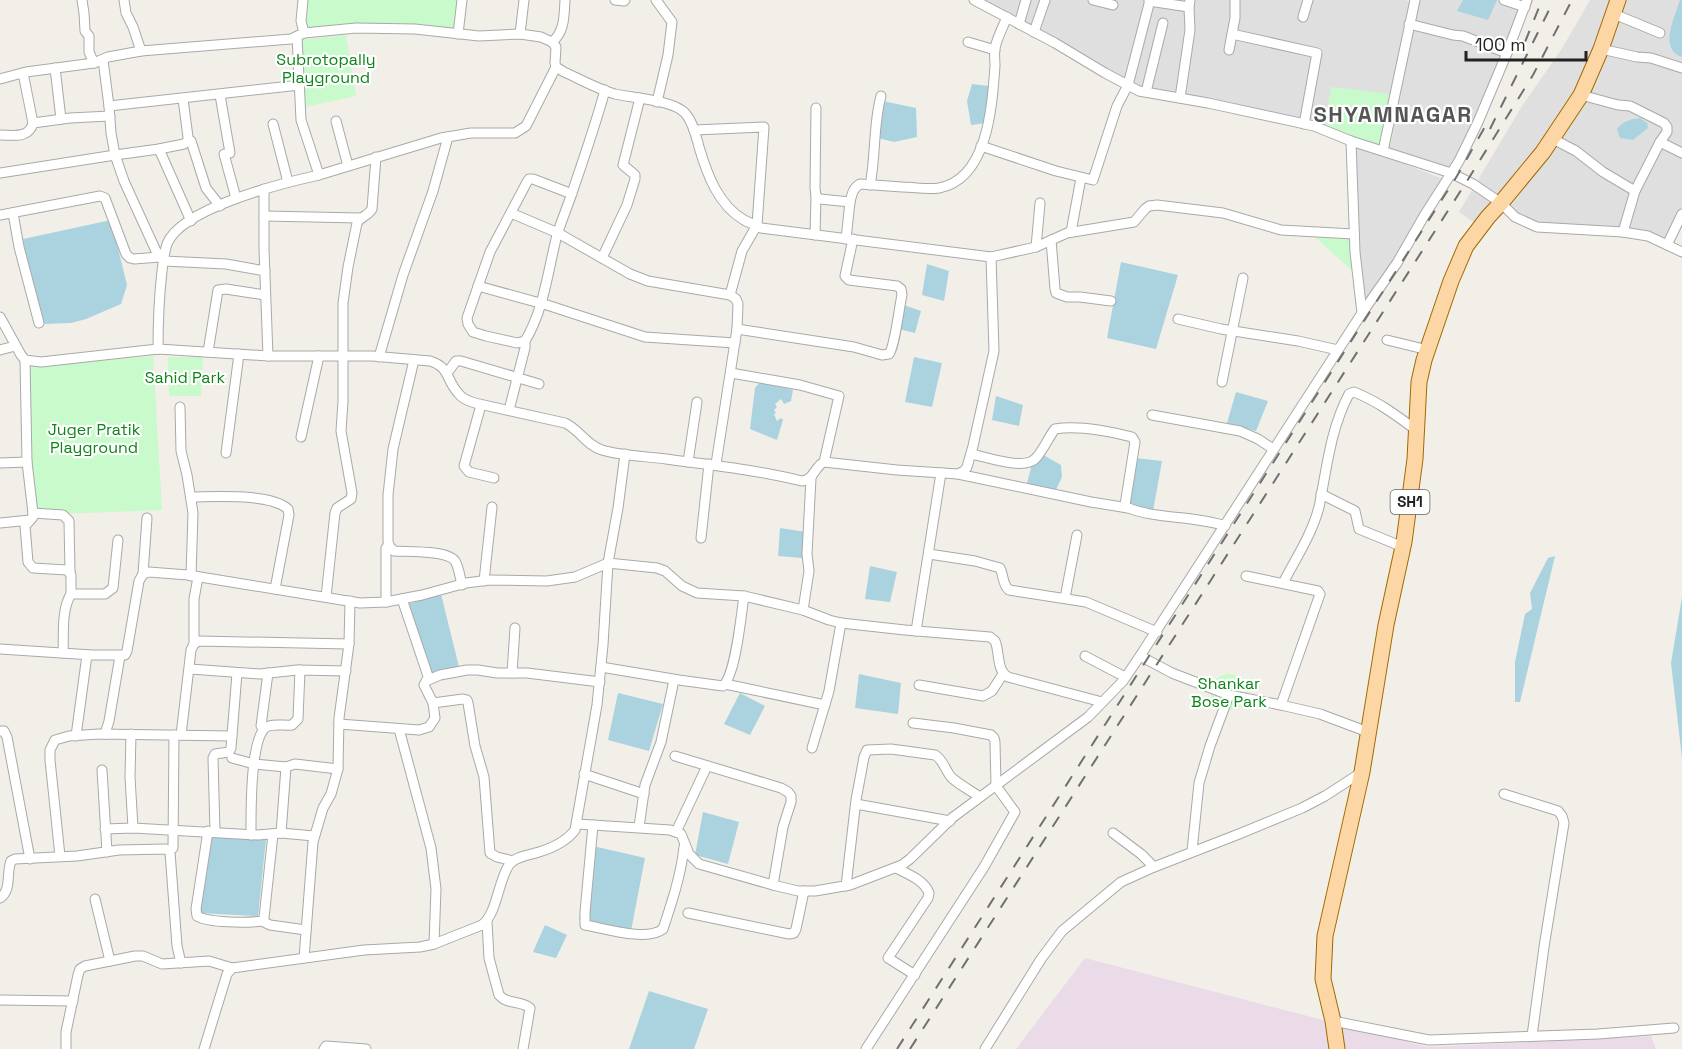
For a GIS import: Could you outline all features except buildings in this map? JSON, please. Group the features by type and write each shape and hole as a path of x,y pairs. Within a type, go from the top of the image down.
{"main road":[{"name":"SH1","path":"1337,1049 1323,979 1325,936 1362,771 1386,625 1403,547 1415,459 1419,382 1451,281 1466,246 1553,139 1581,95 1616,7"}],"street":[{"path":"82,0 85,31 90,36 89,52 99,62 115,155 152,244 162,259"},
{"path":"124,0 126,13 141,51"},
{"path":"303,0 300,35 301,120 319,175"},
{"path":"459,34 462,0"},
{"path":"520,34 524,0"},
{"path":"552,42 561,30 565,0"},
{"path":"615,0 625,0"},
{"path":"656,0 672,22 668,55 657,102"},
{"path":"974,0 1139,91 1314,126 1352,141 1451,173 1502,203 1515,218 1537,227 1623,232 1648,236 1682,252"},
{"path":"1018,24 1026,0"},
{"path":"1034,32 1045,0"},
{"path":"1093,0 1113,5"},
{"path":"981,146 1036,165 1093,180 1117,106 1128,85 1150,0 1190,3 1190,30 1180,98"},
{"path":"1229,50 1235,18 1235,0"},
{"path":"1303,17 1308,0"},
{"path":"1383,151 1414,0"},
{"path":"577,824 670,830 681,834 689,855 699,864 773,885 804,891 846,886 896,868 910,859 950,821 980,797 1088,717 1125,677 1140,656 1273,449 1397,263 1459,161 1478,122 1526,3 1504,0"},
{"path":"1616,7 1660,33"},
{"path":"737,329 854,347 882,355 889,354 894,340 902,295 901,289 897,286 849,280 845,276 850,239 850,202 853,191 860,184 941,188 954,183 972,167 988,120 995,50 1007,17"},
{"path":"1146,92 1163,23"},
{"path":"1409,24 1463,36 1507,53"},
{"path":"0,79 23,73 99,62 108,57 141,51 291,39 300,35 356,28 415,29 479,36 520,34 541,37 552,42 556,47 556,67 526,126 515,133 471,133 448,137 236,198 183,225 170,238 162,259 158,349"},
{"path":"1232,34 1317,53 1304,124"},
{"path":"968,42 995,50"},
{"path":"1601,49 1651,58 1682,68"},
{"path":"556,67 613,93 657,102 684,112 694,130 707,171 716,190 743,220 770,229 991,257 1036,247 1071,232 1134,222 1149,206 1157,205 1223,213 1281,230 1354,234"},
{"path":"55,68 61,119"},
{"path":"0,135 25,134 29,132 33,123 23,73"},
{"path":"33,123 183,99 300,85"},
{"path":"509,410 525,341 540,304 558,233 605,90"},
{"path":"220,95 227,153 236,198"},
{"path":"1581,95 1629,106 1664,123 1667,127 1667,132 1635,191 1623,232"},
{"path":"870,185 881,96"},
{"path":"602,258 627,206 635,179 632,172 623,165 640,98"},
{"path":"0,173 184,144 188,141 183,99"},
{"path":"815,235 816,108"},
{"path":"336,121 348,166"},
{"path":"273,124 288,182"},
{"path":"694,130 765,127 757,225 742,251 730,295"},
{"path":"379,357 403,275 439,172 448,137"},
{"path":"1553,139 1576,151 1603,172 1635,191"},
{"path":"191,141 206,188 220,206"},
{"path":"1352,141 1354,234 1362,313"},
{"path":"1660,142 1682,153"},
{"path":"159,149 191,221"},
{"path":"264,216 360,218 367,215 372,209 376,158"},
{"path":"1071,232 1081,178"},
{"path":"525,341 517,343 473,332 467,318 490,252 529,179 572,194"},
{"path":"264,189 268,356"},
{"path":"0,215 100,196 105,198 126,255 130,258 210,262 265,271"},
{"path":"816,196 824,200 850,202"},
{"path":"1036,247 1040,204"},
{"path":"14,213 19,247 39,323"},
{"path":"511,213 558,233 630,274 648,281 730,295 736,299 738,304 735,343 712,464 701,538"},
{"path":"1667,245 1682,214"},
{"path":"326,597 335,513 337,508 351,498 352,493 341,431 343,303 348,267 360,218"},
{"path":"1051,240 1056,293 1067,297 1111,301"},
{"path":"958,474 967,467 971,454 994,351 991,257"},
{"path":"1222,382 1243,278"},
{"path":"478,286 645,337 735,343"},
{"path":"208,352 218,290 226,289 265,295"},
{"path":"0,318 25,360 27,462 32,517"},
{"path":"1178,319 1338,350"},
{"path":"1387,340 1428,350"},
{"path":"0,350 15,346"},
{"path":"25,360 41,362 158,349 268,356 379,357 430,361 445,369 457,392 463,398 481,405 566,423 573,426 587,442 595,447 625,454 712,464 802,481 811,478"},
{"path":"226,453 239,354"},
{"path":"301,437 319,356"},
{"path":"414,360 393,449 388,495 388,542 394,551 438,554 453,559 456,562 462,585"},
{"path":"447,373 456,361 461,361 539,384"},
{"path":"730,373 800,385 839,396 824,462 815,469 811,478 807,554 809,571 803,610"},
{"path":"1283,583 1312,529 1333,433 1349,394 1354,392 1373,400 1416,430"},
{"path":"688,462 696,402"},
{"path":"481,405 464,466 469,472 494,478"},
{"path":"173,848 178,735 191,650 194,644 193,513 181,451 180,407"},
{"path":"1152,415 1240,431 1273,449"},
{"path":"971,454 1022,464 1031,462 1045,447 1055,429 1072,428 1132,437 1135,442 1125,505 1128,508"},
{"path":"523,1049 530,1008 502,999 499,995 489,958 487,922 509,865 513,861 562,842 575,830 577,824 600,682 608,563 625,454"},
{"path":"0,463 27,462"},
{"path":"824,462 958,474 1154,515 1199,519 1225,526"},
{"path":"916,631 941,473"},
{"path":"1321,494 1355,511 1359,529 1403,547"},
{"path":"190,497 241,496 282,504 288,509 289,515 275,589"},
{"path":"484,581 492,507"},
{"path":"0,523 32,517 63,515 69,521 71,594 65,615 63,653"},
{"path":"32,517 26,523 25,532 30,566 63,569 70,572"},
{"path":"0,649 125,656 139,581 143,574 147,518"},
{"path":"1065,598 1077,535"},
{"path":"71,594 105,594 113,588 118,540"},
{"path":"386,548 386,602"},
{"path":"929,554 1000,567 1006,587 1010,590 1086,602 1156,632"},
{"path":"143,574 149,572 194,576 360,603 386,602 484,581 547,581 575,577 608,563 657,568 666,571 682,586 697,593 744,596 841,622 990,637 998,647 1003,674 1008,677 1102,702"},
{"path":"1246,576 1318,591 1320,594 1281,705"},
{"path":"725,684 729,679 738,640 744,596"},
{"path":"402,599 429,679"},
{"path":"304,958 314,836 323,808 331,794 338,769 339,724 349,644 350,601"},
{"path":"812,748 829,691 841,622"},
{"path":"512,673 515,628"},
{"path":"194,644 199,641 349,644"},
{"path":"76,736 87,655"},
{"path":"105,734 120,656"},
{"path":"1085,656 1125,677"},
{"path":"1140,656 1172,673 1229,695 1320,714 1368,732"},
{"path":"424,664 447,674"},
{"path":"601,667 674,680 718,686 725,684 825,705"},
{"path":"189,669 237,673 300,670 345,671"},
{"path":"251,835 252,780 261,734 268,726 292,725 298,719 300,670"},
{"path":"339,724 419,730 429,727 435,718 433,704 424,685 426,681 467,670 527,673 600,682"},
{"path":"237,673 231,748 229,752 215,754 213,758 212,832 196,909 197,916 205,920 262,921 270,925 306,930"},
{"path":"261,726 268,673"},
{"path":"919,685 983,696 992,691 1003,674"},
{"path":"639,827 645,785 661,742 674,680"},
{"path":"1192,851 1199,783 1229,695"},
{"path":"433,704 467,700 475,746 484,777 490,853 513,861"},
{"path":"866,1049 984,867 1015,812 996,786 996,742 991,735 913,723"},
{"path":"399,729 431,848 436,889 434,944"},
{"path":"0,731 4,731 7,737 30,859"},
{"path":"60,856 50,750 55,740 105,734 232,736"},
{"path":"131,734 130,777 133,828"},
{"path":"846,886 856,804 867,750 891,749 935,755 941,758 946,771 952,778 980,797"},
{"path":"675,756 788,792 791,802 783,827 773,885"},
{"path":"232,758 254,764 286,767 295,764 338,769"},
{"path":"676,832 707,766"},
{"path":"262,921 286,767"},
{"path":"102,770 107,852"},
{"path":"985,1049 1041,959 1062,932 1121,882 1192,851 1302,808 1325,796 1362,771"},
{"path":"584,774 644,794"},
{"path":"1504,794 1558,811 1564,823 1532,1036"},
{"path":"856,804 950,821"},
{"path":"593,825 585,925 629,933 654,934 663,929 680,875 684,841"},
{"path":"105,829 133,828 314,836"},
{"path":"1113,833 1154,867"},
{"path":"0,898 6,894 8,889 11,861 119,850 166,849 170,852 177,946 181,963"},
{"path":"896,868 921,881 929,893 928,898 888,958 915,975"},
{"path":"688,913 789,934 794,933 796,929 804,891"},
{"path":"95,899 110,961"},
{"path":"66,1049 66,1032 78,975 80,969 85,966 142,956 162,964 209,961 232,969 364,950 420,947 434,944 487,922"},
{"path":"204,1049 227,974 232,969"},
{"path":"0,1000 73,1001"},
{"path":"1333,1021 1429,1040 1598,1034 1674,1028"},
{"path":"324,1049 326,1046 366,1049"}],"shaded area":[{"path":"979,0 1146,0 1127,83"},
{"path":"1152,0 1300,0 1310,3 1311,0 1405,0 1412,2 1379,148 1318,124 1141,88 1131,83"},
{"path":"1421,0 1534,0 1511,40 1460,154 1448,170 1387,151 1418,5"},
{"path":"1590,0 1615,0 1589,67 1549,140 1475,223 1459,212 1522,106 1561,50"},
{"path":"1621,0 1682,0 1682,208 1666,240 1539,223 1522,218 1510,207 1578,107"},
{"path":"1354,144 1443,179 1363,310 1357,244"},
{"path":"1085,958 1427,1047 1651,1036 1656,1049 1016,1049"}],"green space":[{"path":"305,0 459,0 456,29 306,30"},
{"name":"Subrotopally Playground","path":"346,35 356,96 305,107 297,40"},
{"path":"1331,87 1399,95 1391,146 1324,134"},
{"path":"1352,228 1355,273 1307,230"},
{"name":"Juger Pratik Playground","path":"153,356 162,510 35,515 27,367"},
{"name":"Sahid Park","path":"168,357 203,357 201,396 169,396"},
{"name":"Shankar Bose Park","path":"1229,674 1241,680 1247,692 1241,704 1229,710 1217,704 1211,692 1217,680"}],"water":[{"path":"1463,0 1497,0 1488,20 1457,11"},
{"path":"1680,0 1682,0 1682,57 1675,53 1670,40 1672,23"},
{"path":"972,84 989,86 986,123 971,125 967,101"},
{"path":"883,101 916,108 917,137 894,142 878,138"},
{"path":"1640,118 1647,123 1648,128 1633,140 1620,138 1617,129 1619,126 1627,121"},
{"path":"111,220 127,285 121,304 71,323 45,324 34,303 23,239"},
{"path":"1121,262 1178,275 1156,349 1107,338"},
{"path":"927,264 949,271 944,301 922,295"},
{"path":"904,305 921,311 915,333 899,329"},
{"path":"914,357 942,363 932,407 905,402"},
{"path":"760,382 793,390 791,401 784,404 781,399 775,404 777,407 774,414 777,421 781,418 783,420 777,440 750,429 755,388"},
{"path":"1236,392 1268,401 1256,431 1227,423"},
{"path":"996,396 1023,405 1019,426 992,420"},
{"path":"1038,452 1061,465 1062,477 1055,492 1037,496 1027,483 1031,468 1025,463"},
{"path":"1135,458 1162,461 1153,511 1128,505"},
{"path":"780,528 806,532 802,558 778,556"},
{"path":"1555,556 1520,702 1515,702 1515,662 1525,614 1532,609 1530,593 1548,558"},
{"path":"870,566 897,572 890,602 865,599"},
{"path":"441,594 459,667 428,676 402,606"},
{"path":"1682,597 1682,758 1671,663"},
{"path":"859,674 901,683 898,714 855,708"},
{"path":"618,693 663,704 649,751 608,740"},
{"path":"740,693 765,706 750,735 724,724"},
{"path":"703,812 739,822 728,864 695,855"},
{"path":"208,834 266,839 258,916 198,913"},
{"path":"593,846 645,858 631,931 579,919"},
{"path":"545,925 567,935 556,958 533,952"},
{"path":"649,991 708,1009 694,1049 629,1049"}],"railway":[{"path":"1525,42 1542,0"},
{"path":"1490,129 1554,0"},
{"path":"910,1049 1467,181 1533,75 1572,0"},
{"path":"897,1049 1457,176 1490,118"}],"district":[{"name":"SHYAMNAGAR","path":"1393,114"}]}
